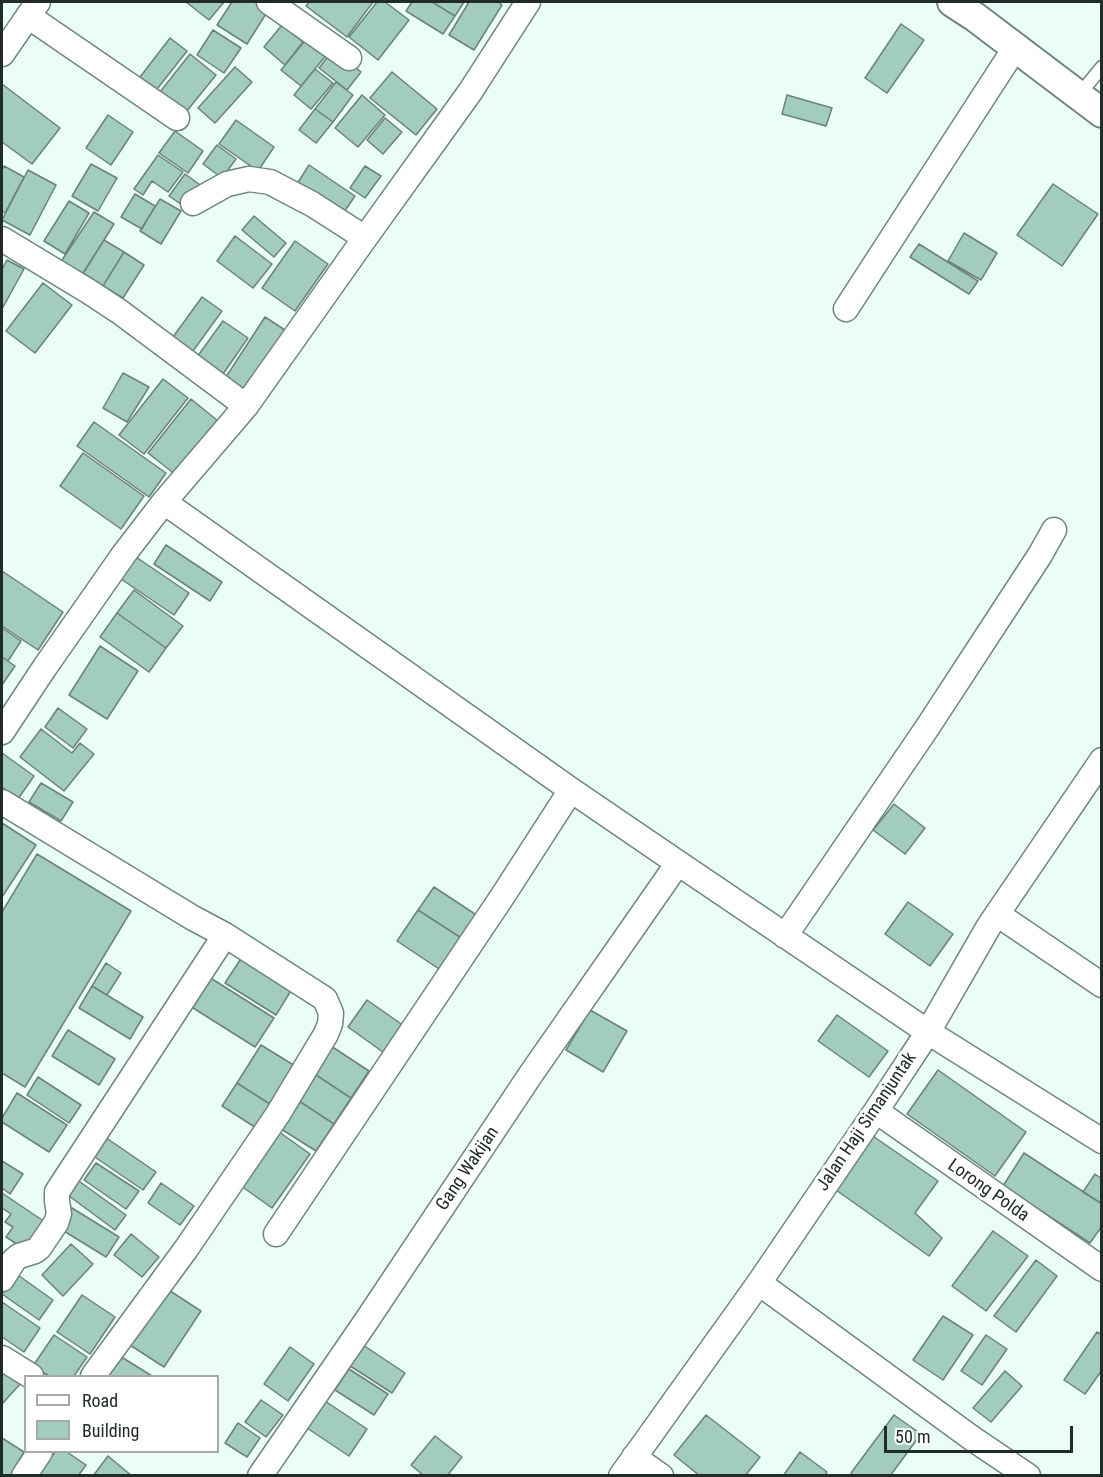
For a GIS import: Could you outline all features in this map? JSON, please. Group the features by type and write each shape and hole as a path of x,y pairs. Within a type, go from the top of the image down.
{"street":[{"path":"269,2 349,58"},
{"path":"2,732 124,554 164,502 246,406 470,92 528,2"},
{"path":"971,7 1015,48 1101,113"},
{"path":"2,54 33,9 177,118"},
{"path":"846,309 1015,48"},
{"path":"193,203 227,184 249,179 270,182 312,204 365,238"},
{"path":"2,240 120,312 246,406"},
{"path":"164,502 571,790 785,936 928,1032 1101,1141"},
{"path":"785,936 927,728 1054,530"},
{"name":"Jalan Haji Simanjuntak","path":"628,1466 759,1283 876,1112 928,1032 997,914 1100,767"},
{"path":"276,1233 571,790"},
{"path":"2,802 225,935 325,999 331,1013 326,1034 279,1114 186,1249 94,1375"},
{"name":"Gang Wakijan","path":"260,1476 531,1074 678,863"},
{"path":"997,914 1101,985"},
{"path":"2,1279 14,1260 39,1248 56,1224 59,1214 57,1191 225,935"},
{"name":"Lorong Polda","path":"876,1112 1101,1269"},
{"path":"759,1283 1028,1476"},
{"path":"2,1358 28,1375"},
{"path":"24,1476 39,1453"},
{"path":"628,1466 662,1476"}],"lane":[{"path":"1078,96 1101,66"}],"building":[{"path":"186,2 224,2 209,20"},
{"path":"232,2 258,2 269,9 247,44 217,25"},
{"path":"309,2 373,2 347,37 306,6"},
{"path":"377,2 385,2 409,20 378,60 349,37"},
{"path":"412,2 432,2 455,16 443,34 406,11"},
{"path":"432,2 464,2 455,16"},
{"path":"469,2 498,2 502,5 474,50 449,35"},
{"path":"901,24 924,40 887,93 865,78"},
{"path":"282,25 303,42 285,65 264,47"},
{"path":"213,30 241,48 224,73 197,55"},
{"path":"308,37 328,53 301,86 281,70"},
{"path":"170,38 187,51 154,93 137,81"},
{"path":"333,50 361,72 347,90 319,68"},
{"path":"190,54 216,75 182,117 156,97"},
{"path":"235,67 252,82 215,123 198,108"},
{"path":"315,69 333,83 311,109 294,95"},
{"path":"392,72 437,109 416,135 370,98"},
{"path":"336,82 353,95 333,122 315,109"},
{"path":"2,84 60,128 32,164 2,142"},
{"path":"362,95 385,115 358,147 335,128"},
{"path":"787,95 832,108 826,126 782,114"},
{"path":"315,109 333,122 316,143 299,130"},
{"path":"108,115 133,132 111,165 86,148"},
{"path":"385,118 402,132 383,154 367,140"},
{"path":"236,120 274,147 258,171 219,144"},
{"path":"175,131 203,151 188,173 159,153"},
{"path":"217,145 236,159 222,178 203,164"},
{"path":"158,155 183,172 168,192 152,181 143,195 134,189"},
{"path":"91,164 117,178 98,211 72,196"},
{"path":"309,165 355,196 342,215 297,184"},
{"path":"4,166 24,177 5,213 2,211 2,170"},
{"path":"365,166 381,176 365,198 350,188"},
{"path":"28,170 56,185 30,235 2,220"},
{"path":"185,174 203,187 188,209 169,196"},
{"path":"1053,184 1098,214 1062,266 1017,235"},
{"path":"135,194 155,206 142,229 121,217"},
{"path":"160,199 181,211 161,244 140,231"},
{"path":"69,201 89,213 65,254 44,241"},
{"path":"94,212 114,224 79,280 58,266"},
{"path":"254,216 286,243 274,257 242,230"},
{"path":"964,233 997,253 981,280 948,261"},
{"path":"235,236 272,264 253,288 217,261"},
{"path":"104,240 124,252 103,286 83,273"},
{"path":"295,241 328,264 295,311 262,288"},
{"path":"919,244 978,281 969,294 910,257"},
{"path":"124,252 144,265 123,298 103,286"},
{"path":"7,260 24,269 2,309 2,269"},
{"path":"43,283 72,305 35,353 6,331"},
{"path":"202,297 222,311 193,351 173,337"},
{"path":"265,317 288,332 246,398 222,383"},
{"path":"223,321 248,338 223,374 197,357"},
{"path":"123,373 149,387 127,422 103,408"},
{"path":"163,379 188,398 144,454 119,435"},
{"path":"191,399 218,421 176,475 148,453"},
{"path":"94,422 166,473 149,497 77,446"},
{"path":"83,453 144,496 121,529 60,486"},
{"path":"166,545 222,582 210,601 154,564"},
{"path":"136,557 189,593 174,615 121,579"},
{"path":"2,571 63,612 38,650 2,626"},
{"path":"134,590 183,626 166,648 117,613"},
{"path":"117,613 166,648 149,672 100,637"},
{"path":"2,628 21,641 8,661 2,657"},
{"path":"100,646 138,671 107,719 69,695"},
{"path":"2,657 15,666 2,685"},
{"path":"58,708 87,729 73,748 45,727"},
{"path":"41,729 72,753 80,743 94,754 64,791 20,757"},
{"path":"2,753 34,776 18,799 2,787"},
{"path":"41,783 73,802 61,821 29,802"},
{"path":"894,804 925,828 905,854 873,830"},
{"path":"2,823 36,845 2,897"},
{"path":"37,854 131,911 25,1087 2,1073 2,912"},
{"path":"434,887 481,918 466,941 418,910"},
{"path":"908,902 953,934 930,966 885,934"},
{"path":"418,910 466,941 445,973 397,941"},
{"path":"242,957 292,989 276,1015 225,983"},
{"path":"106,963 121,973 107,995 92,986"},
{"path":"209,977 274,1018 255,1047 190,1006"},
{"path":"92,986 143,1017 130,1039 79,1008"},
{"path":"367,1000 407,1028 387,1055 348,1027"},
{"path":"590,1010 627,1031 603,1072 566,1050"},
{"path":"837,1015 888,1051 869,1077 818,1041"},
{"path":"68,1030 115,1059 99,1085 52,1056"},
{"path":"261,1045 300,1069 276,1108 237,1083"},
{"path":"331,1046 369,1071 351,1098 313,1073"},
{"path":"938,1070 1026,1132 995,1176 907,1114"},
{"path":"313,1073 351,1098 334,1124 296,1099"},
{"path":"38,1077 81,1105 69,1123 27,1095"},
{"path":"237,1083 276,1108 261,1131 222,1106"},
{"path":"17,1093 67,1125 49,1152 2,1122 2,1118"},
{"path":"296,1099 334,1124 316,1151 278,1127"},
{"path":"275,1129 310,1154 272,1208 237,1183"},
{"path":"867,1132 938,1181 915,1213 942,1238 929,1256 836,1190"},
{"path":"102,1135 156,1172 143,1190 89,1153"},
{"path":"1024,1153 1102,1204 1102,1226 1090,1243 1003,1186"},
{"path":"2,1161 23,1174 10,1194 2,1188"},
{"path":"96,1163 139,1191 126,1209 84,1180"},
{"path":"1095,1174 1102,1179 1102,1204 1083,1192"},
{"path":"76,1179 126,1215 115,1230 65,1193"},
{"path":"161,1183 194,1206 180,1225 148,1203"},
{"path":"2,1193 45,1222 26,1250 6,1237 13,1227 5,1222 11,1214 2,1208"},
{"path":"72,1208 119,1237 106,1257 59,1228"},
{"path":"993,1231 1028,1256 986,1311 952,1286"},
{"path":"131,1234 159,1257 142,1277 114,1255"},
{"path":"71,1244 93,1264 63,1296 42,1275"},
{"path":"1036,1260 1057,1276 1016,1332 994,1316"},
{"path":"15,1273 53,1300 39,1320 2,1294"},
{"path":"167,1289 201,1311 164,1367 130,1345"},
{"path":"82,1295 115,1317 90,1354 57,1332"},
{"path":"2,1302 40,1328 24,1352 2,1337"},
{"path":"943,1316 973,1335 943,1380 913,1360"},
{"path":"1097,1332 1102,1335 1102,1370 1085,1394 1064,1380"},
{"path":"54,1335 87,1357 75,1375 47,1375 33,1366"},
{"path":"986,1335 1007,1349 982,1385 961,1371"},
{"path":"357,1341 405,1373 392,1393 344,1362"},
{"path":"290,1347 314,1364 288,1401 264,1384"},
{"path":"115,1353 150,1375 101,1375"},
{"path":"2,1365 21,1383 2,1404"},
{"path":"349,1369 388,1394 374,1415 335,1390"},
{"path":"1005,1371 1022,1386 991,1422 973,1408"},
{"path":"261,1400 283,1415 266,1437 245,1422"},
{"path":"325,1401 367,1429 349,1456 307,1428"},
{"path":"706,1415 760,1457 745,1476 700,1476 674,1455"},
{"path":"894,1415 921,1434 890,1476 855,1476 851,1473"},
{"path":"238,1423 260,1438 247,1457 225,1443"},
{"path":"435,1436 462,1457 447,1476 424,1476 411,1465"},
{"path":"2,1438 24,1452 10,1476 2,1474"},
{"path":"800,1452 827,1472 824,1476 783,1476"},
{"path":"54,1453 68,1453 86,1465 78,1476 37,1476"},
{"path":"108,1456 132,1476 93,1476"}]}
